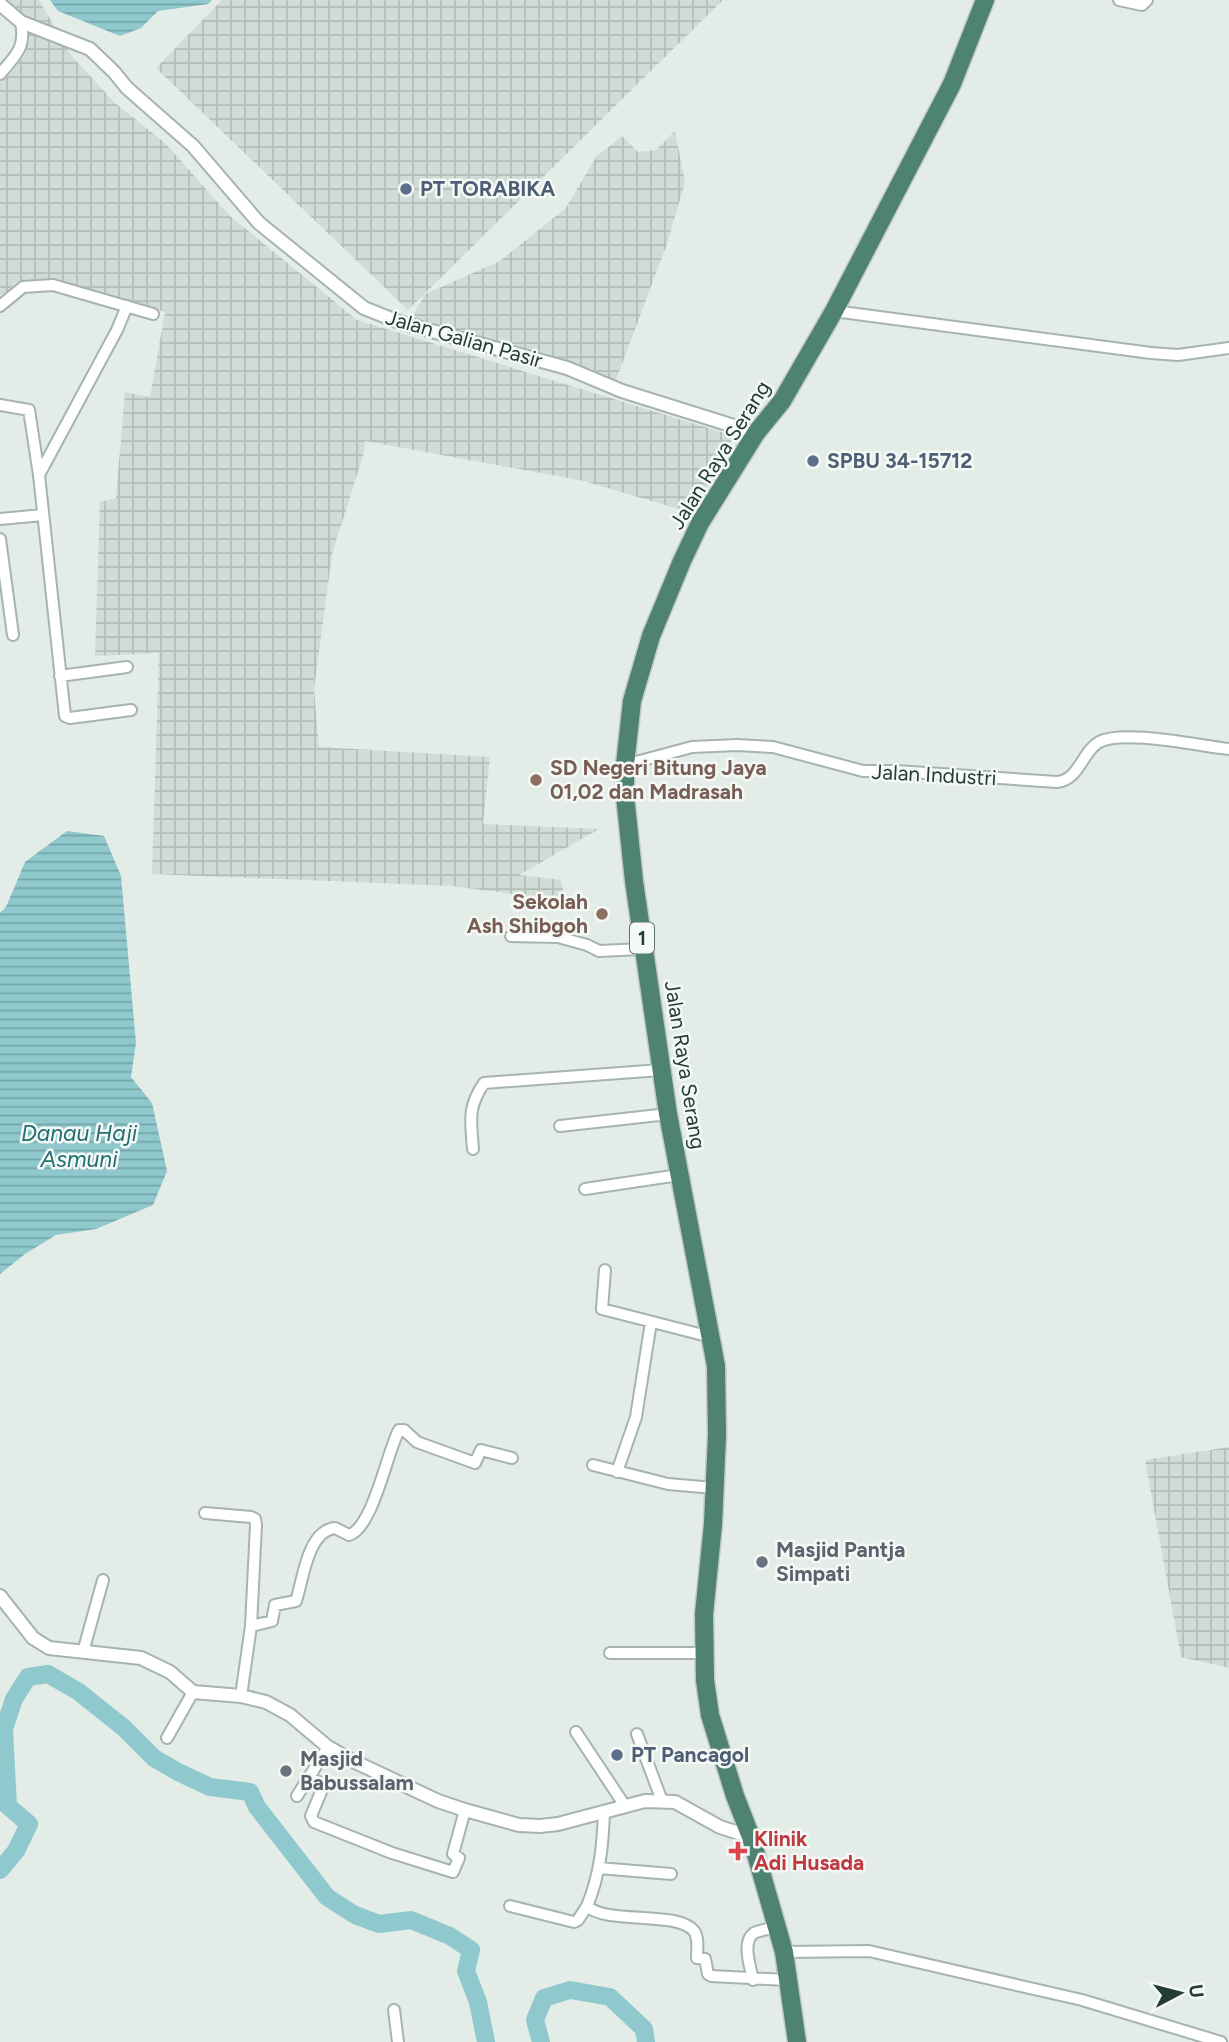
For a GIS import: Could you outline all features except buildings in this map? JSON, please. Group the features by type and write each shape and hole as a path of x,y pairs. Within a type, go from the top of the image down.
{"highway":[{"name":"Jalan Raya Serang","path":"797,2042 784,1952 751,1837 735,1796 710,1714 704,1653 704,1615 717,1435 716,1366 668,1114 643,949 627,822 625,765 632,701 651,636 682,561 700,523 756,433 782,401 834,311 957,75 982,7"}],"street":[{"path":"1119,0 1142,5 1147,0"},
{"name":"Jalan Galian Pasir","path":"0,4 21,22 90,48 134,95 193,146 258,223 364,308 399,322 567,368 622,391 756,433"},
{"path":"0,74 22,45 24,35 21,22"},
{"path":"0,306 23,287 53,285 153,314"},
{"path":"39,475 117,330 127,306"},
{"path":"834,311 1151,353 1178,355 1229,348"},
{"path":"0,405 29,410 67,718 131,710"},
{"path":"0,519 43,515"},
{"path":"0,539 13,635"},
{"path":"60,676 127,667"},
{"name":"Jalan Industri","path":"625,765 692,747 773,747 863,771 1057,782 1068,779 1096,743 1109,738 1148,739 1229,750"},
{"path":"511,936 558,937 599,951 643,949"},
{"path":"474,1149 471,1114 474,1097 484,1083 662,1070"},
{"path":"560,1126 668,1114"},
{"path":"585,1189 679,1175"},
{"path":"605,1270 601,1309 711,1337"},
{"path":"617,1472 636,1417 651,1322"},
{"path":"251,1626 272,1621 275,1605 296,1601 310,1552 327,1531 335,1528 349,1535 357,1532 385,1472 398,1430 404,1430 418,1442 475,1463 481,1450 512,1458"},
{"path":"593,1465 668,1485 714,1488"},
{"path":"205,1513 255,1520 251,1626 241,1696"},
{"path":"83,1652 103,1580"},
{"path":"0,1596 33,1638 49,1648 141,1658 170,1672 194,1692 241,1696 275,1706 328,1747 372,1771 438,1801 465,1810 519,1825 540,1826 558,1825 645,1801 662,1801 680,1804 720,1828 751,1837"},
{"path":"610,1653 704,1653"},
{"path":"167,1738 194,1692"},
{"path":"576,1732 625,1806"},
{"path":"637,1734 662,1801"},
{"path":"297,1796 328,1747"},
{"path":"309,1777 323,1785 311,1816 314,1822 392,1853 453,1872 459,1857 453,1854 465,1810"},
{"path":"510,1906 572,1922 578,1920 587,1906 599,1868 604,1811"},
{"path":"599,1868 671,1874"},
{"path":"587,1906 604,1914 641,1917 688,1926 696,1935 697,1957 706,1961 709,1976 788,1980"},
{"path":"753,1980 747,1948 750,1938 755,1933 777,1927"},
{"path":"784,1952 869,1951 1082,2000 1221,2042"},
{"path":"394,2010 398,2042"}],"shaded area":[{"path":"4,0 39,0 71,55 115,103 165,143 230,216 357,320 734,436 692,513 584,481 365,441 363,456 332,554 314,689 319,747 490,757 483,824 599,829 519,875 561,880 563,890 559,898 549,899 452,886 152,874 159,653 95,656 100,502 116,498 125,392 150,397 165,312 47,279 16,282 5,295 0,295 0,82 25,55 30,38 17,12"},
{"name":"PT TORABIKA","path":"222,0 723,0 408,310 156,68"},
{"path":"675,131 685,182 667,244 616,380 570,362 411,319 425,294 500,261 566,208 596,157 622,136 638,152 656,150"},
{"path":"1229,1447 1229,1668 1181,1657 1145,1460"}],"water":[{"path":"50,0 212,0 208,4 158,11 141,28 120,36 58,11"},
{"name":"Danau Haji Asmuni","path":"67,831 104,836 121,876 136,1043 131,1077 152,1103 167,1171 153,1205 96,1229 56,1235 25,1254 0,1274 0,913 6,907 25,862"}],"waterway":[{"path":"0,1870 16,1851 29,1824 8,1806 4,1729 14,1699 28,1677 48,1674 79,1692 124,1728 154,1758 210,1787 250,1792 257,1807 327,1897 355,1915 379,1924 411,1920 450,1936 471,1950 466,1971 478,2002 486,2042"},
{"path":"541,2042 535,2020 544,1998 570,1990 610,1997 644,2029 646,2042"}],"place":[{"name":"PT TORABIKA","path":"406,189"},
{"name":"SPBU 34-15712","path":"813,461"},
{"name":"SD Negeri Bitung Jaya 01,02 dan Madrasah","path":"536,780"},
{"name":"Sekolah Ash Shibgoh","path":"602,914"},
{"name":"Masjid Pantja Simpati","path":"762,1562"},
{"name":"PT Pancagol","path":"617,1755"},
{"name":"Masjid Babussalam","path":"286,1771"},
{"name":"Klinik Adi Husada","path":"738,1851"}]}
